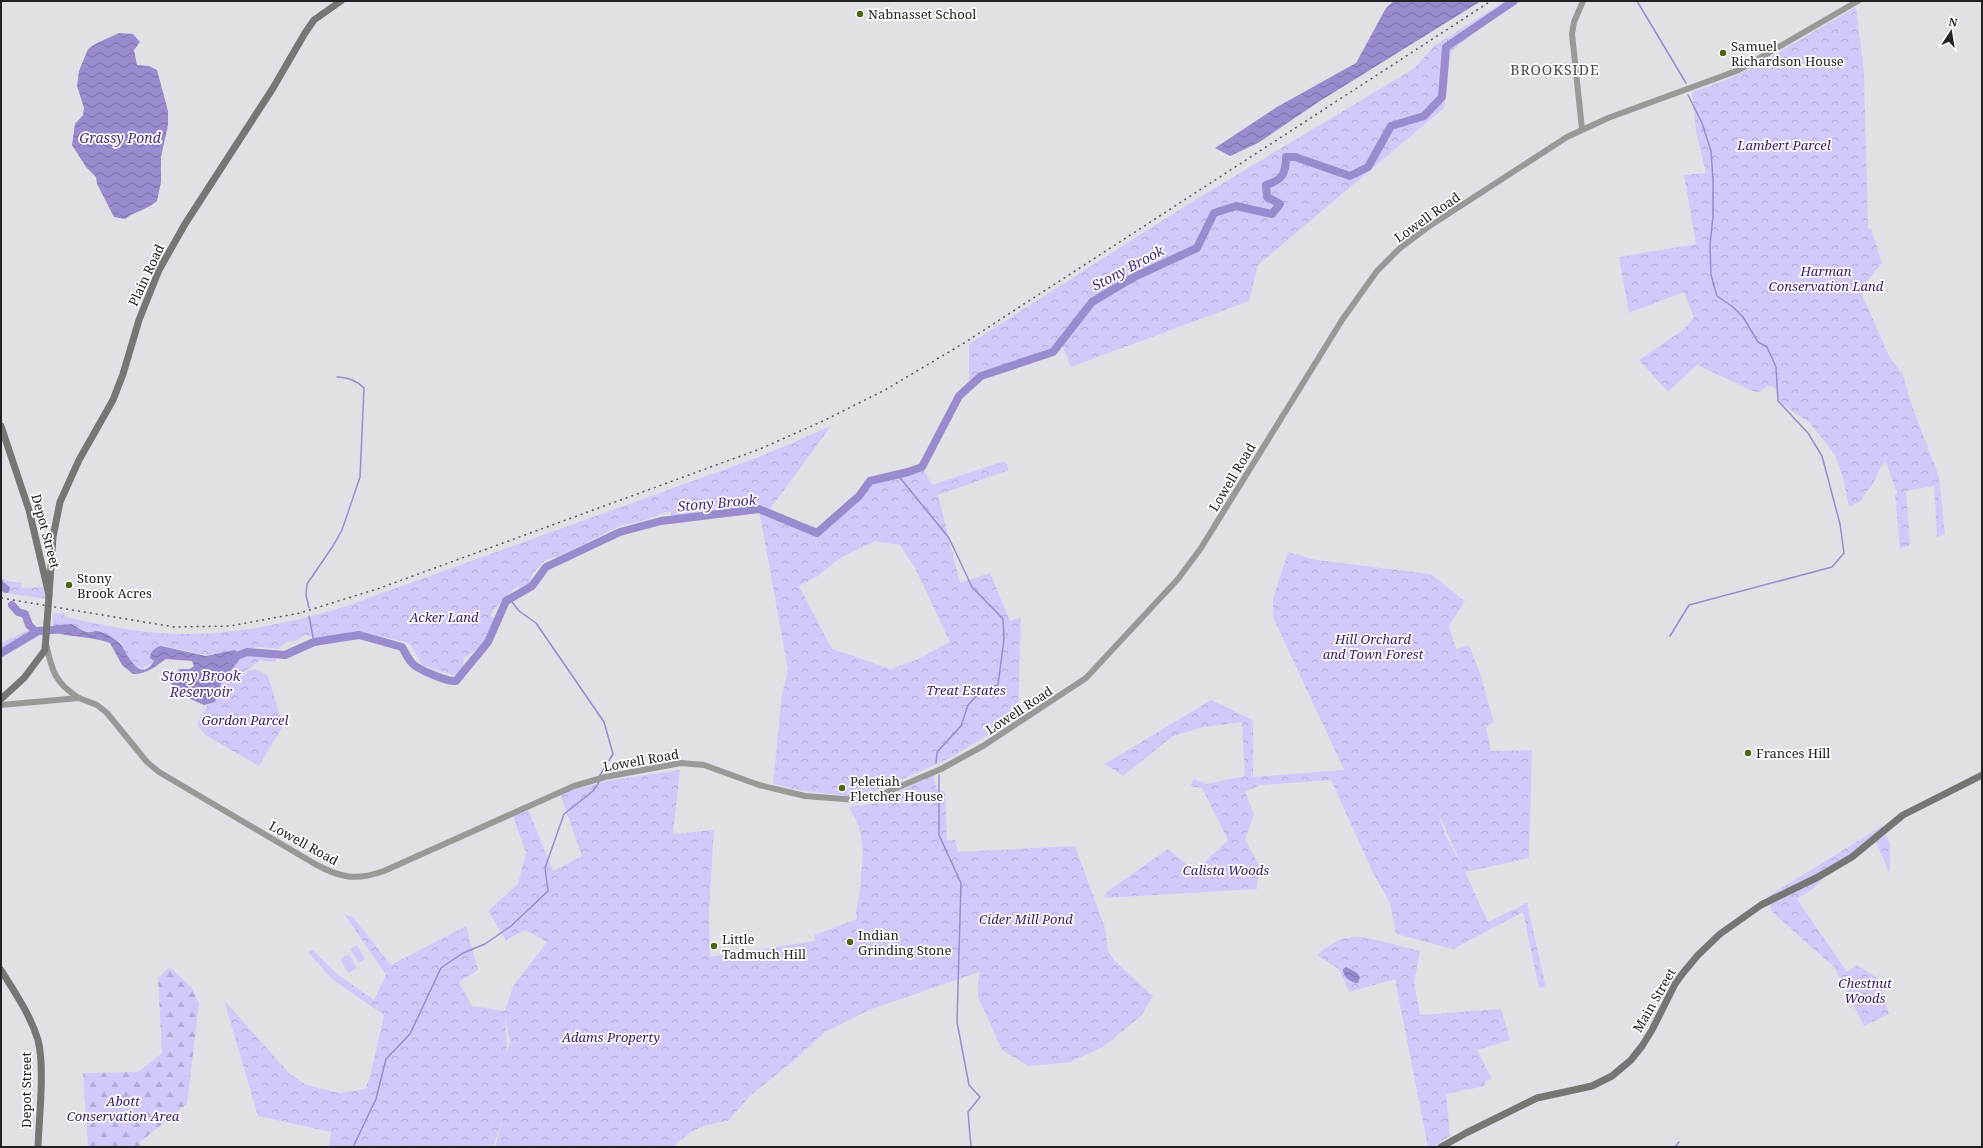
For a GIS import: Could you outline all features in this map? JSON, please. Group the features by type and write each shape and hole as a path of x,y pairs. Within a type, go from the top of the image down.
{"main road":[{"name":"Plain Road","path":"49,595 53,537 60,502 79,460 113,400 123,374 138,320 159,270 186,224 273,88 305,32 314,20 341,1"},
{"name":"Depot Street","path":"1,426 29,510 49,595 47,641 43,653 30,670 1,699"},
{"name":"Main Street","path":"1441,1147 1466,1132 1537,1098 1592,1086 1612,1076 1631,1060 1641,1047 1652,1030 1674,984 1698,955 1720,934 1761,905 1818,877 1852,857 1903,815 1982,775"},
{"name":"Depot Street","path":"1,970 31,1022 38,1041 41,1062 38,1147"}],"street":[{"path":"1582,130 1572,34 1574,22 1583,1"},
{"name":"Lowell Road","path":"1,705 79,698 97,705 107,713 137,752 159,772 315,864 350,878 367,876 384,871 580,784 605,777 672,764 704,765 759,785 805,796 846,801 872,798 941,769 983,746 1086,678 1153,606 1190,563 1342,320 1381,267 1400,248 1428,227 1567,137 1739,70 1858,1"},
{"path":"47,641 51,666 56,677 64,687 79,698"}],"green space":[{"path":"1505,1 1517,1 1451,51 1444,108 1258,265 1249,301 1071,367 1061,342 1053,352 969,380 969,344 1193,201 1415,68 1434,46"},
{"path":"1856,7 1864,73 1868,229 1871,228 1882,263 1860,290 1889,356 1903,375 1912,406 1939,477 1945,534 1937,537 1934,486 1906,491 1910,545 1900,549 1895,495 1897,493 1886,462 1882,465 1872,486 1865,493 1861,501 1849,507 1843,478 1835,455 1810,423 1780,403 1777,391 1774,387 1767,386 1760,392 1755,392 1697,365 1668,392 1639,360 1683,330 1694,318 1684,292 1629,313 1619,257 1696,244 1684,175 1706,173 1696,131 1692,92 1721,82 1750,69"},
{"name":"Acker Land","path":"831,426 770,509 757,503 749,507 703,512 676,518 671,517 671,512 666,512 639,522 622,525 559,556 545,560 533,573 529,584 514,588 491,613 491,618 498,616 494,627 485,640 473,652 464,657 463,669 456,676 422,665 411,645 406,642 359,632 325,639 305,635 295,641 287,642 278,649 260,647 211,656 164,646 157,647 150,655 154,662 143,668 133,665 125,655 122,645 111,636 97,631 86,632 70,624 53,626 53,614 64,613 65,617 96,624 159,633 191,634 249,629 306,617 344,607 759,457"},
{"name":"Treat Estates","path":"1005,461 1009,470 938,495 960,583 990,573 1010,621 1021,618 1018,717 950,758 869,794 848,796 798,790 773,784 782,694 788,670 759,509 817,533 859,496 870,481 922,467 932,485","holes":["875,541 900,545 915,568 950,642 916,660 891,669 832,649 799,586 818,576 840,558"]},
{"name":"Hill Orchard and Town Forest","path":"1288,552 1316,560 1431,574 1465,601 1449,626 1456,649 1469,645 1480,673 1494,723 1486,726 1491,751 1532,750 1529,858 1465,872 1488,922 1527,903 1545,984 1544,987 1539,988 1523,912 1453,949 1396,934 1390,903 1373,873 1331,780 1260,785 1245,792 1254,814 1245,839 1259,866 1257,889 1105,898 1104,895 1108,891 1168,849 1195,871 1228,840 1202,788 1190,786 1194,779 1206,784 1245,776 1242,722 1204,727 1173,736 1123,776 1105,764 1211,700 1253,720 1253,777 1344,770 1273,617 1273,599","holes":["1438,812 1459,859 1445,834"]},
{"path":"1,578 7,581 22,583 21,588 43,587 46,599 1,592"},
{"path":"27,631 43,634 1,658 1,643"},
{"name":"Gordon Parcel","path":"242,656 276,657 276,660 269,662 261,660 243,673 245,675 248,671 256,669 268,676 283,726 259,766 205,735 197,724 208,705 215,702 221,684"},
{"path":"680,770 673,834 714,830 709,912 710,957 815,941 814,935 857,919 856,912 860,891 863,850 859,826 849,807 875,803 933,775 937,789 945,792 947,841 955,840 958,852 1075,846 1105,928 1108,951 1115,961 1153,996 1141,1016 1103,1047 1072,1062 1028,1066 1002,1050 978,997 979,972 869,1010 825,1032 791,1063 751,1095 728,1121 698,1128 673,1147 495,1147 504,1115 493,1147 329,1147 331,1132 258,1116 224,1000 289,1073 306,1085 339,1093 365,1089 370,1077 384,1015 332,979 308,952 313,950 337,974 374,1000 386,975 345,915 353,917 391,965 466,926 478,970 459,982 472,1006 505,1011 513,986 547,942 525,930 506,940 488,911 518,884 526,853 512,813 527,807 553,871 582,856 560,793 612,780","holes":["505,1016 510,1042 507,1053"]},
{"name":"Chestnut Woods","path":"1882,826 1890,843 1890,874 1876,842 1835,867 1814,888 1797,899 1847,972 1857,965 1878,978 1889,1014 1864,1026 1834,967 1773,913 1767,897"},
{"path":"1364,937 1420,951 1414,983 1420,1015 1501,1009 1510,1040 1477,1050 1492,1079 1485,1081 1485,1086 1446,1094 1450,1136 1433,1147 1428,1147 1395,979 1349,992 1339,969 1317,955 1334,943 1343,939"},
{"path":"357,945 365,959 359,963 350,949"},
{"path":"349,954 357,968 348,973 340,959"},
{"name":"Abott Conservation Area","path":"170,967 193,989 199,1004 187,1104 139,1143 142,1147 88,1147 83,1073 138,1072 162,1053 158,978"}],"water":[{"path":"1394,1 1481,1 1320,101 1258,143 1230,156 1215,148 1277,107 1356,63 1386,8"},
{"name":"Grassy Pond","path":"119,33 133,34 140,42 134,50 137,65 149,66 157,70 168,111 168,125 161,157 161,182 157,201 125,219 114,217 97,184 96,177 86,167 72,145 75,124 83,115 84,108 77,86 79,71 88,49 95,44"},
{"name":"Stony Brook Reservoir","path":"71,624 85,631 98,631 105,633 121,645 131,661 140,669 149,667 154,661 150,658 153,650 161,646 206,656 235,650 242,656 221,684 215,702 204,705 174,692 171,687 176,673 180,669 190,669 194,666 192,661 166,659 143,673 133,674 122,665 110,643 97,639 55,633 55,625"},
{"path":"1346,967 1356,972 1360,977 1358,983 1350,981 1344,975 1343,969"}],"waterway":[{"name":"Stony Brook","path":"232,661 237,656 247,652 285,655 314,642 359,635 402,647 409,660 415,666 440,678 456,681 488,642 506,601 532,586 546,567 620,532 661,521 759,509 817,533 859,496 870,481 922,467 959,396 981,376 1053,352 1092,302 1134,277 1197,248 1214,213 1236,206 1272,214 1280,204 1267,197 1266,185 1276,181 1282,176 1285,168 1286,157 1295,157 1350,176 1368,167 1391,126 1424,116 1442,97 1446,47 1514,1"},
{"path":"1637,1 1686,83"},
{"path":"1670,636 1689,605 1832,567 1844,553 1840,524 1822,456 1808,433 1778,401 1776,367 1767,347 1758,342 1743,317 1733,307 1717,296 1711,275 1710,245 1713,216 1711,151 1702,123 1688,95"},
{"path":"309,608 306,595 307,584 342,530 360,477 364,388 352,380 337,377"},
{"path":"897,474 949,538 972,587 1003,619 1004,639 998,685 984,688 968,705 961,726 937,752 936,763"},
{"path":"1,585 6,589"},
{"path":"510,599 519,611 536,623 604,722 613,754 600,775"},
{"path":"12,605 18,612 25,614 29,625 36,632"},
{"path":"309,616 314,642"},
{"name":"Stony Brook","path":"1,653 38,631 66,629"},
{"path":"939,775 939,835 961,883 957,1022 969,1085 980,1097 968,1112 971,1147"},
{"path":"353,1147 376,1099 386,1059 410,1034 441,968 463,953 485,944 511,926 548,891 545,868 564,814 593,791 599,782"},
{"path":"1675,1147 1679,1142"}],"railway":[{"path":"1,598 174,627 230,626 300,613 380,588 760,449 823,421 885,390 964,343 1491,1"}],"place":[{"name":"Nabnasset School","path":"860,14"},
{"name":"Samuel Richardson House","path":"1723,53"},
{"name":"Stony Brook Acres","path":"69,585"},
{"name":"Frances Hill","path":"1748,753"},
{"name":"Peletiah Fletcher House","path":"842,788"},
{"name":"Indian Grinding Stone","path":"850,942"},
{"name":"Little Tadmuch Hill","path":"714,946"}],"district":[{"name":"BROOKSIDE","path":"1555,70"}],"park label":[{"name":"Lambert Parcel","path":"1784,145"},
{"name":"Harman Conservation Land","path":"1826,278"},
{"name":"Calista Woods","path":"1226,870"},
{"name":"Cider Mill Pond","path":"1026,919"},
{"name":"Adams Property","path":"611,1037"}]}
